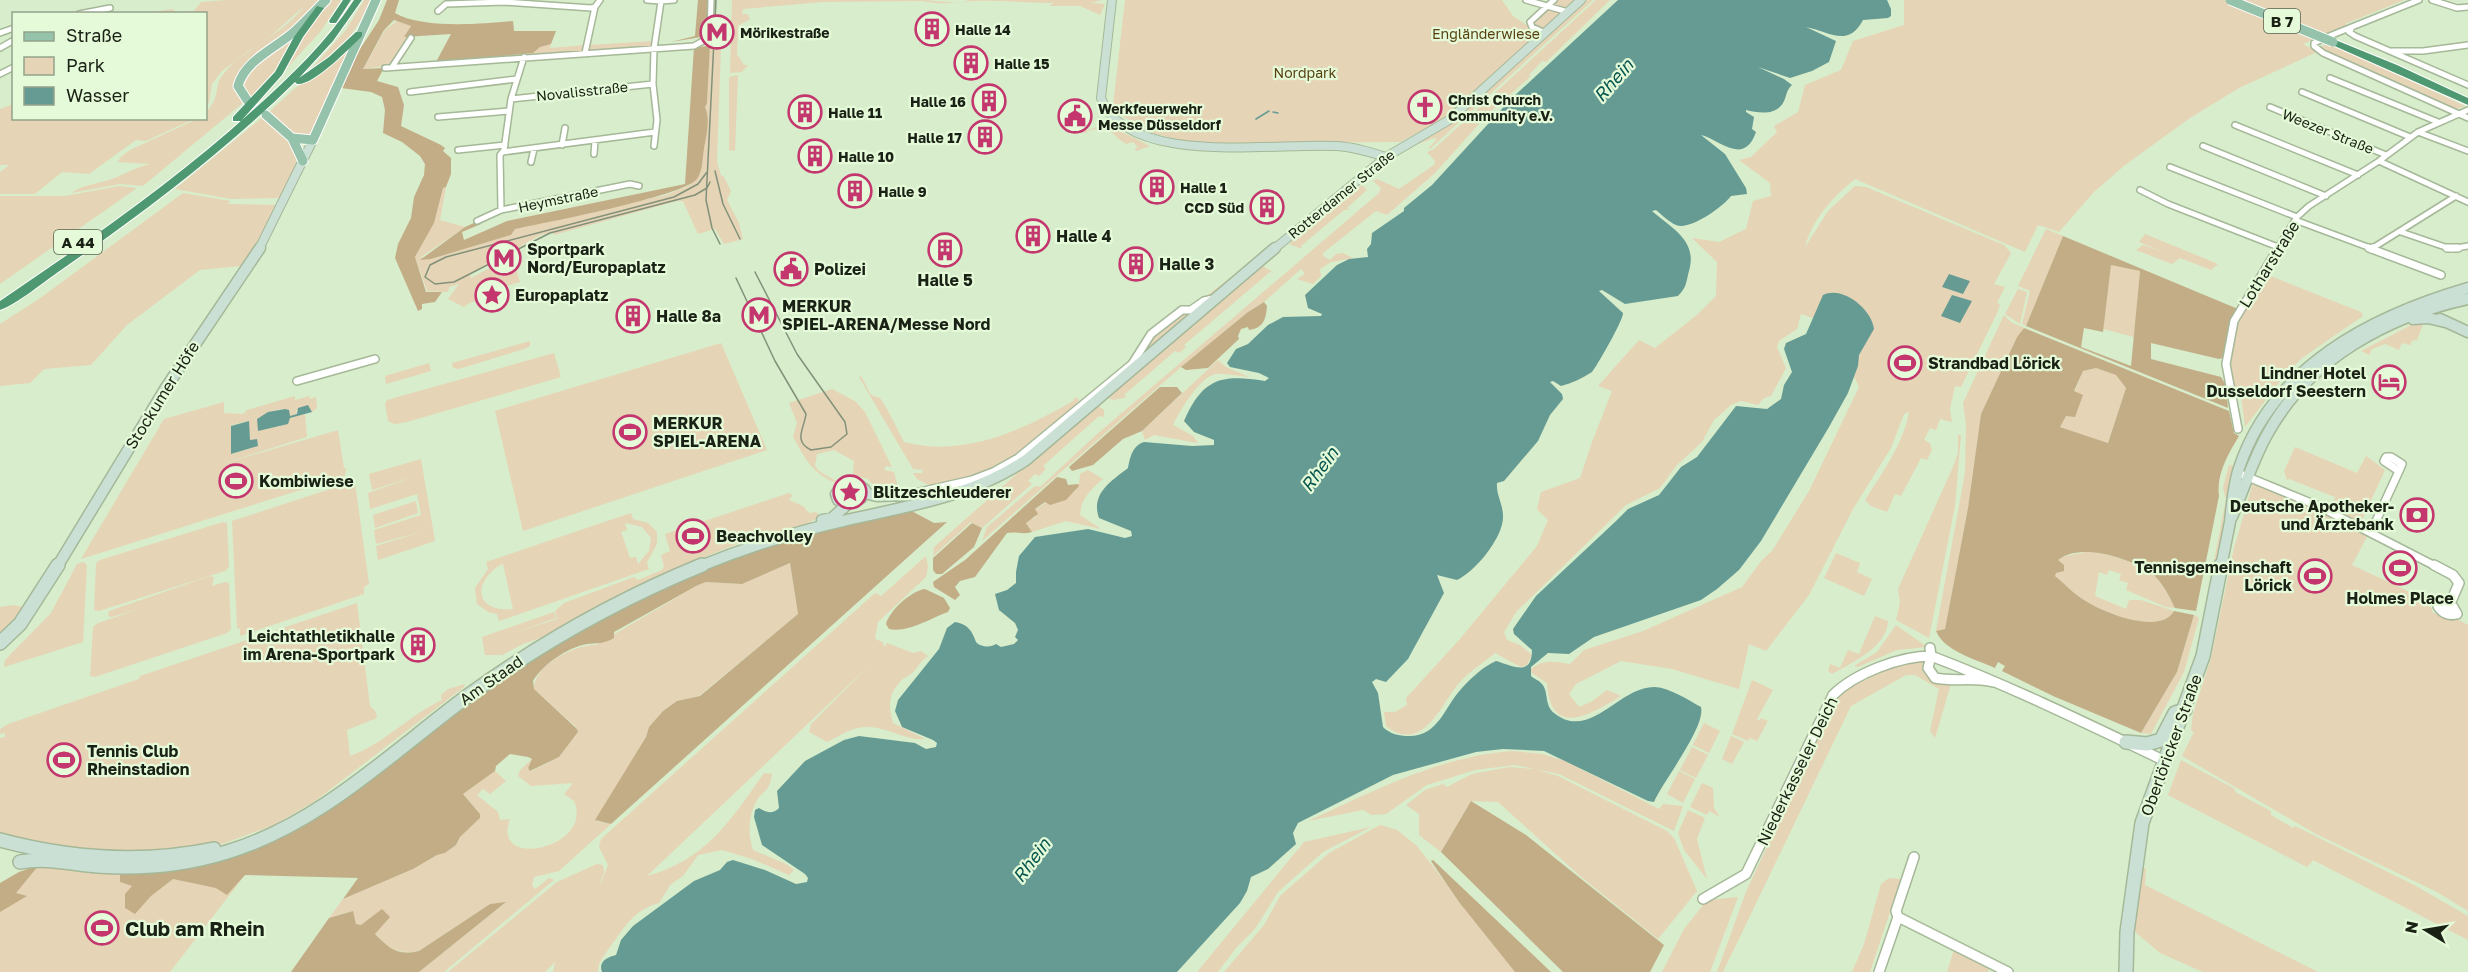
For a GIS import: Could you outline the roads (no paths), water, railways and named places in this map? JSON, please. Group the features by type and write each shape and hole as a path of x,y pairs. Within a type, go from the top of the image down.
{"highway":[{"name":"A 44","path":"0,296 155,186 237,119 306,54 324,34 347,0"},
{"name":"A 44","path":"0,306 167,187 266,110 325,46 358,0"},
{"path":"237,119 279,73 299,37 323,4"},
{"path":"266,110 332,59 359,34"},
{"name":"B 7","path":"2336,38 2467,100"}],"main road":[{"path":"292,138 313,140 376,0"},
{"name":"B 7","path":"2230,0 2336,38"},
{"name":"B 7","path":"2236,0 2336,38"},
{"path":"247,100 238,86 245,70 296,30 323,4"},
{"path":"266,110 292,138 303,161"}],"street":[{"path":"585,53 595,7 600,0"},
{"path":"647,0 674,0"},
{"path":"385,68 694,46 707,41 710,37 711,0"},
{"path":"1112,0 1102,85 1102,104 1112,117 1129,130 1183,147 1338,146 1386,157"},
{"path":"1526,0 1568,12"},
{"path":"1545,33 1532,27 1530,23 1554,0"},
{"name":"Rotterdamer Straße","path":"976,488 1026,460 1189,319 1386,157 1402,145 1434,131 1449,120 1581,0"},
{"path":"2419,0 2351,32 2314,43 2314,47 2468,118"},
{"path":"2432,0 2451,7 2468,7"},
{"path":"654,146 656,108 653,84 654,49 661,1"},
{"path":"438,11 446,4 513,2 566,2 595,7"},
{"path":"89,12 109,8"},
{"path":"2351,32 2468,85"},
{"path":"392,67 411,38"},
{"path":"2391,52 2468,45"},
{"path":"501,210 496,170 505,145 511,99 524,57"},
{"path":"2330,78 2438,122"},
{"path":"410,92 517,79"},
{"name":"Novalisstraße","path":"511,99 653,84"},
{"path":"2302,92 2410,137"},
{"name":"Weezer Straße","path":"2270,107 2386,155"},
{"name":"Lotharstraße","path":"2238,429 2227,378 2226,362 2230,334 2234,321 2296,219 2309,206 2379,161 2410,137 2468,110"},
{"path":"438,117 509,111"},
{"path":"2235,125 2358,175"},
{"path":"562,145 565,128"},
{"path":"503,152 655,132"},
{"path":"2418,132 2468,151"},
{"name":"Stockumer Höfe","path":"0,643 20,624 36,602 154,415 194,344 249,266 270,231 313,140"},
{"path":"594,153 595,141"},
{"path":"458,150 505,145"},
{"path":"2203,146 2326,196"},
{"path":"531,162 534,149"},
{"path":"2379,161 2468,202"},
{"path":"2170,167 2440,275"},
{"name":"Heymstraße","path":"477,221 501,210 630,184 639,186"},
{"path":"2140,190 2168,204 2278,247"},
{"path":"2371,249 2456,196"},
{"path":"2401,232 2451,249 2468,246"},
{"path":"2241,475 2264,416 2286,388 2313,362 2336,345 2377,321 2432,297 2468,288"},
{"path":"2432,297 2433,301 2428,304 2429,309 2445,322"},
{"path":"2241,475 2286,405 2323,367 2357,343 2397,321 2468,298"},
{"name":"Rotterdamer Straße","path":"853,499 930,493 993,472 1018,458 1132,364 1149,336 1182,310 1191,310 1204,301 1213,299"},
{"path":"2445,304 2444,310 2448,317 2468,331"},
{"path":"1173,318 1189,319"},
{"path":"2357,343 2367,341 2419,318 2445,322 2468,331"},
{"path":"297,381 375,359"},
{"path":"2371,532 2398,471"},
{"path":"2241,475 2316,505 2456,577 2458,583 2450,604"},
{"name":"Oberlöricker Straße","path":"2126,972 2127,932 2142,823 2203,656 2241,475"},
{"name":"Am Staad","path":"20,862 40,860 99,866 163,865 195,861 247,846 312,814 488,681 565,632 627,599 688,571 763,543 976,488"},
{"name":"Am Staad","path":"0,840 75,855 144,858 205,851 249,837 282,823 318,802 465,689 559,629 634,589 700,560 753,541 832,518 853,499"},
{"path":"1993,682 1977,678 1953,681 1935,678 1928,668 1931,652 2165,760"},
{"name":"Niederkasseler Deich","path":"1703,899 1746,874 1827,706 1838,689 1900,659 1931,652"},
{"path":"2126,742 2147,744 2161,740 2175,712 2185,710"},
{"path":"1879,972 1898,917 1896,911 1914,857"},
{"path":"1898,917 2008,972"}],"water":[{"name":"Rhein","path":"1618,0 1887,0 1891,16 1863,20 1857,29 1845,36 1806,27 1836,41 1829,62 1812,71 1790,78 1758,67 1792,85 1783,103 1776,110 1761,113 1746,110 1754,117 1752,129 1756,132 1745,148 1731,148 1701,135 1725,154 1746,188 1747,194 1731,196 1721,206 1689,225 1676,225 1656,210 1652,211 1681,236 1690,251 1691,260 1683,290 1678,296 1625,304 1602,290 1599,291 1623,313 1622,317 1592,372 1561,386 1553,381 1550,382 1562,394 1563,399 1550,415 1538,441 1504,481 1497,483 1503,516 1499,534 1494,543 1472,570 1457,580 1437,575 1444,593 1408,659 1386,682 1376,679 1372,682 1378,693 1383,727 1395,734 1409,736 1419,735 1434,726 1462,688 1487,666 1496,661 1514,667 1525,667 1531,659 1532,650 1514,634 1513,629 1536,596 1628,509 1659,495 1681,467 1697,457 1736,406 1767,409 1781,399 1784,385 1792,372 1784,349 1786,343 1806,334 1823,295 1839,293 1847,296 1868,314 1874,329 1859,355 1858,366 1848,393 1829,427 1761,541 1739,570 1701,600 1594,637 1569,654 1548,653 1531,667 1531,676 1544,687 1551,710 1567,720 1580,721 1592,717 1629,695 1642,689 1655,687 1673,692 1701,707 1701,716 1691,740 1654,802 1544,751 1503,749 1476,752 1393,775 1298,823 1293,833 1296,844 1268,869 1251,877 1240,903 1177,972 602,972 603,962 616,955 621,940 633,926 694,881 720,870 727,862 733,860 765,870 796,884 807,882 808,878 805,874 762,845 754,817 755,810 759,808 774,812 779,808 777,791 805,761 844,740 859,736 915,743 926,749 936,747 937,743 933,740 902,727 895,711 898,700 939,649 947,628 955,622 963,624 971,631 976,642 983,646 996,644 1001,647 1014,644 1018,640 1015,637 1018,630 1015,623 999,610 995,594 1007,590 1016,583 1019,556 1035,537 1088,529 1125,538 1132,536 1131,531 1099,518 1097,509 1100,494 1128,468 1132,453 1137,446 1144,442 1192,446 1214,445 1214,440 1194,432 1184,421 1198,396 1215,382 1225,379 1265,381 1269,378 1259,373 1230,367 1227,363 1236,349 1248,344 1268,325 1283,317 1321,316 1322,314 1308,308 1305,295 1337,265 1349,259 1368,257 1367,249 1371,244 1372,233 1404,211 1404,208 1432,185 1511,99"},
{"path":"1949,274 1970,281 1963,294 1942,287"},
{"path":"1952,295 1972,301 1960,323 1941,316"},
{"path":"308,405 312,412 290,418 288,424 258,431 257,419 268,412 285,409 289,410 290,416 297,414 298,408"},
{"path":"249,421 250,440 257,439 258,446 231,454 231,426"}],"waterway":[{"path":"1256,119 1269,111"},
{"path":"1273,112 1278,113"}],"tram line":[{"path":"707,188 716,0"},
{"path":"715,171 723,204 740,239"},
{"path":"707,172 698,184 674,197 446,257 430,265 425,277 435,284 454,282 550,233 695,195 707,188"},
{"path":"707,188 710,182"},
{"path":"707,188 706,200 712,228 720,244"},
{"path":"736,278 775,361 806,414 801,434 802,443 811,450 831,447 847,434 845,422 797,354 755,272"}],"place":[{"name":"Halle 14","path":"932,29"},
{"name":"Mörikestraße","path":"717,32"},
{"name":"Halle 15","path":"971,63"},
{"name":"Halle 16","path":"989,101"},
{"name":"Christ Church Community e.V.","path":"1425,107"},
{"name":"Halle 11","path":"805,112"},
{"name":"Werkfeuerwehr Messe Düsseldorf","path":"1075,116"},
{"name":"Halle 17","path":"985,137"},
{"name":"Halle 10","path":"815,156"},
{"name":"Halle 1","path":"1157,187"},
{"name":"Halle 9","path":"855,191"},
{"name":"CCD Süd","path":"1267,207"},
{"name":"Halle 4","path":"1033,236"},
{"name":"Halle 5","path":"945,250"},
{"name":"Sportpark Nord/Europaplatz","path":"504,258"},
{"name":"Halle 3","path":"1136,264"},
{"name":"Polizei","path":"791,269"},
{"name":"Europaplatz","path":"492,295"},
{"name":"MERKUR SPIEL-ARENA/Messe Nord","path":"759,315"},
{"name":"Halle 8a","path":"633,316"},
{"name":"Strandbad Lörick","path":"1905,363"},
{"name":"Lindner Hotel Dusseldorf Seestern","path":"2389,382"},
{"name":"MERKUR SPIEL-ARENA","path":"630,432"},
{"name":"Kombiwiese","path":"236,481"},
{"name":"Blitzeschleuderer","path":"850,492"},
{"name":"Deutsche Apotheker- und Ärztebank","path":"2417,515"},
{"name":"Beachvolley","path":"693,536"},
{"name":"Holmes Place","path":"2400,568"},
{"name":"Tennisgemeinschaft Lörick","path":"2315,576"},
{"name":"Leichtathletikhalle im Arena-Sportpark","path":"418,645"},
{"name":"Tennis Club Rheinstadion","path":"64,760"},
{"name":"Club am Rhein","path":"102,928"}],"park label":[{"name":"Engländerwiese","path":"1486,33"},
{"name":"Nordpark","path":"1305,72"}]}
